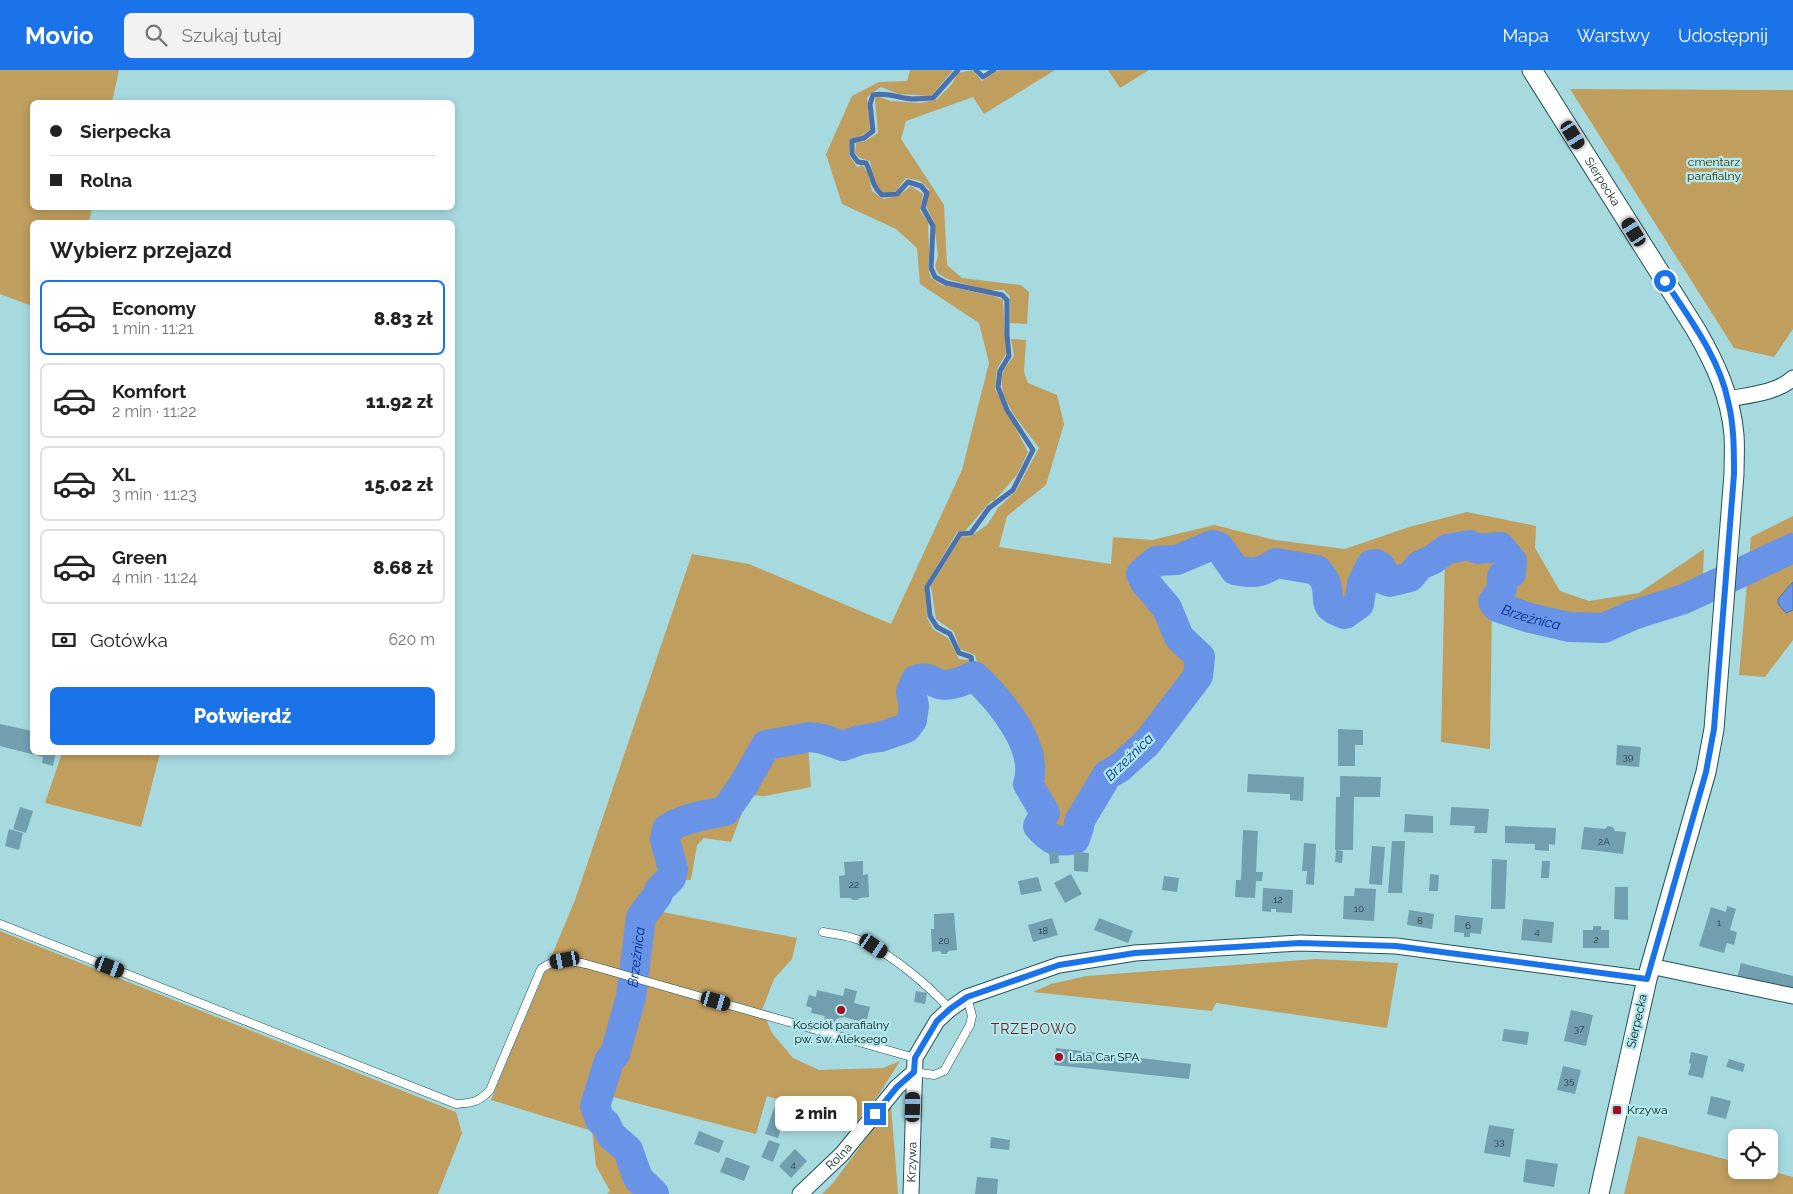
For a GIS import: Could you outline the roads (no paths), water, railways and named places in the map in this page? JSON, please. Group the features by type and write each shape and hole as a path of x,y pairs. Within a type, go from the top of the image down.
{"street":[{"name":"Sierpecka","path":"1532,70 1711,356 1728,399 1734,435 1734,474 1714,729 1706,772 1648,973 1599,1194"},
{"path":"1728,399 1774,389 1793,378"},
{"name":"Krzywa","path":"911,1194 914,1065 937,1021 967,997 1059,965 1135,953 1300,943 1396,946 1648,973 1793,996"},
{"name":"Rolna","path":"800,1194 842,1154 914,1065"}],"lane":[{"path":"0,924 456,1104 480,1100 490,1090 541,968 551,962 565,960 644,980 914,1065 934,1075 944,1071 970,1025 972,1016 967,997"},
{"path":"822,932 854,938 874,946 937,995 950,1009"}],"water":[{"path":"1793,582 1793,610 1786,613 1778,604 1778,599"}],"waterway":[{"path":"958,70 933,98 912,99 878,94 873,95 870,104 873,131 864,138 852,141 852,154 858,162 866,163 874,184 882,195 897,194 908,182 921,186 927,193 923,208 933,226 931,268 935,277 946,283 1002,295 1007,300 1009,356 1000,371 998,387 1007,410 1033,450 1013,490 989,508 971,533 960,534 927,587 930,616 937,627 950,634 959,653 971,657 974,676"},
{"path":"976,70 983,77 994,70"},
{"name":"Brzeźnica","path":"654,1194 638,1178 628,1150 611,1135 605,1123 600,1120 595,1106 609,1061 615,1054 631,997 641,917 660,889 671,878 673,869 665,840 667,829 688,820 725,811 744,784 766,745 810,737 843,746 860,740 880,737 906,728 912,720 914,706 911,692 916,680 926,679 948,685 974,676 1006,711 1023,740 1030,770 1028,784 1045,813 1038,826 1046,835 1054,840 1075,839 1079,822 1107,775 1119,768 1147,743 1198,676 1200,657 1179,637 1167,608 1145,582 1141,574 1156,561 1177,560 1212,545 1219,547 1235,570 1257,572 1276,563 1317,570 1325,582 1328,603 1337,611 1345,614 1359,604 1362,584 1371,565 1376,564 1381,567 1379,578 1390,582 1410,577 1420,565 1432,560 1447,549 1470,545 1478,549 1500,547 1512,561 1511,573 1502,576 1502,589 1493,602 1497,607 1530,618 1569,627 1604,628 1633,615 1684,599 1793,548"}],"place":[{"name":"Kościół parafialny pw. św. Aleksego","path":"841,1010"},
{"name":"Lala Car SPA","path":"1059,1057"},
{"name":"Krzywa","path":"1617,1110"}],"district":[{"name":"TRZEPOWO","path":"1034,1029"}],"park label":[{"name":"cmentarz parafialny","path":"1714,169"}]}
